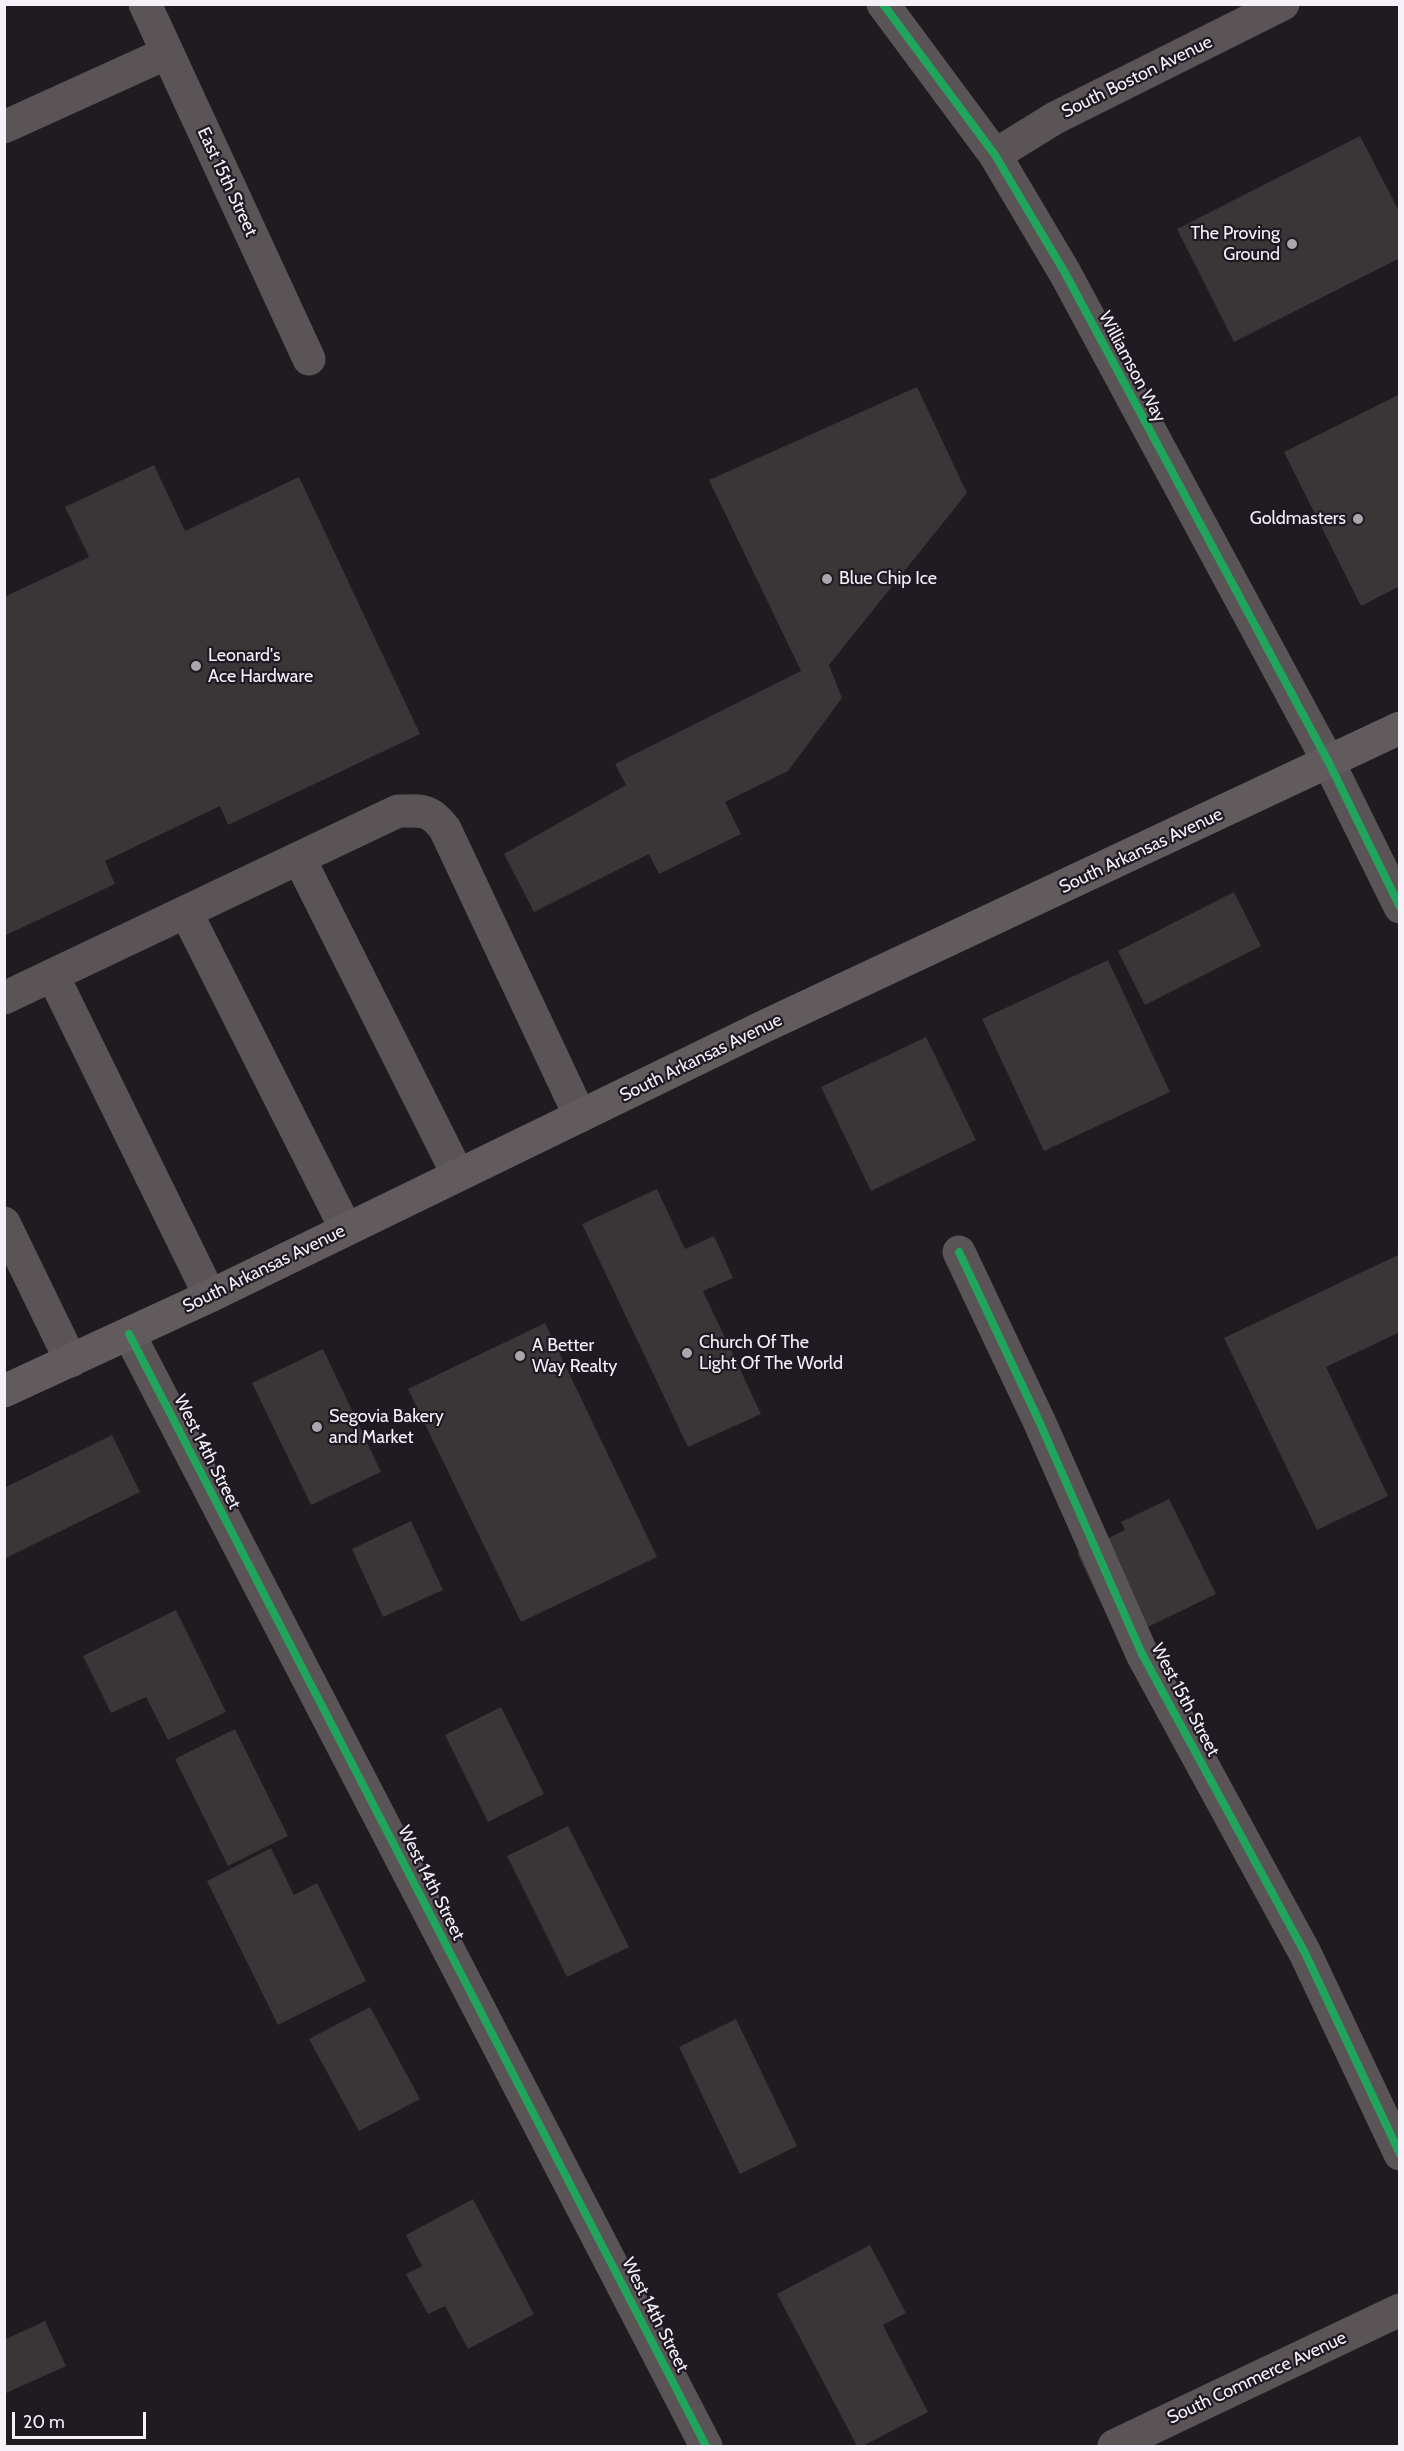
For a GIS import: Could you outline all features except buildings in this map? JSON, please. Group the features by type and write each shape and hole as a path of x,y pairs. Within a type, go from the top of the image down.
{"highway":[{"name":"South Arkansas Avenue","path":"4,1391 210,1296 580,1116 1400,728"}],"street":[{"name":"East 15th Street","path":"144,4 309,360"},
{"name":"Williamson Way","path":"883,4 995,155 1071,284 1328,761 1400,907"},
{"name":"South Boston Avenue","path":"995,155 1055,118 1283,4"},
{"path":"4,127 167,53"},
{"path":"4,998 398,811 425,811 435,816 445,828 580,1116"},
{"path":"299,858 458,1175"},
{"path":"186,912 346,1229"},
{"path":"53,975 210,1296"},
{"path":"4,1223 71,1361"},
{"name":"West 15th Street","path":"959,1252 1039,1421 1142,1654 1305,1953 1400,2154"},
{"name":"West 14th Street","path":"129,1334 706,2446"},
{"name":"South Commerce Avenue","path":"1114,2446 1400,2310"}],"cycle path":[{"path":"883,4 995,155 1065,273 1328,761 1400,907"},
{"path":"959,1252 1039,1421 1142,1654 1305,1953 1400,2154"},
{"path":"129,1334 706,2446"}],"place":[{"name":"The Proving Ground","path":"1292,244"},
{"name":"Goldmasters","path":"1358,519"},
{"name":"Blue Chip Ice","path":"827,579"},
{"name":"Leonard's Ace Hardware","path":"196,666"},
{"name":"Church Of The Light Of The World","path":"687,1353"},
{"name":"A Better Way Realty","path":"520,1356"},
{"name":"Segovia Bakery and Market","path":"317,1427"}]}
